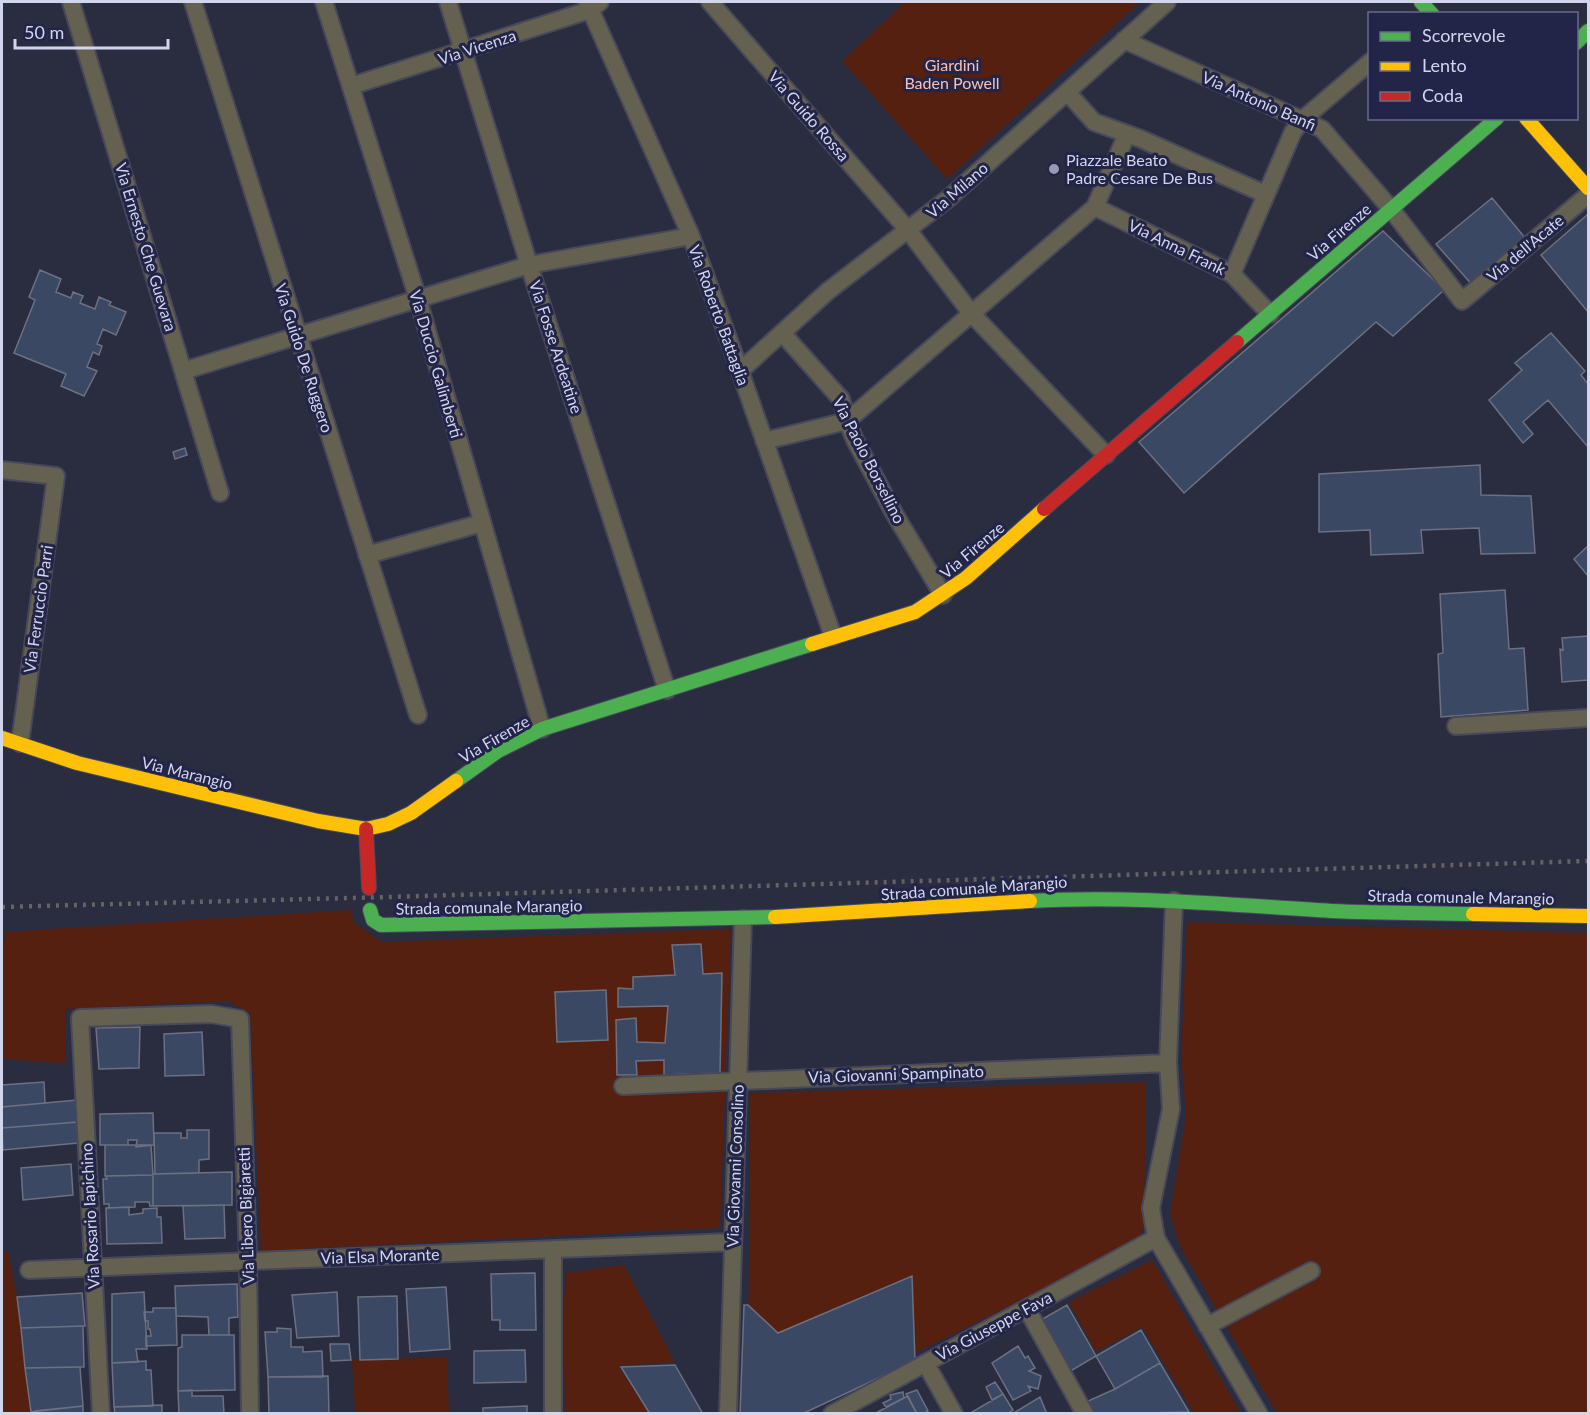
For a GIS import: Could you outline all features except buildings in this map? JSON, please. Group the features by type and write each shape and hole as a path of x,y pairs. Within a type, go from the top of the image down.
{"street":[{"name":"Via Ernesto Che Guevara","path":"71,2 220,493"},
{"name":"Via Guido De Ruggero","path":"193,2 417,715"},
{"name":"Via Duccio Galimberti","path":"324,2 418,299 542,729"},
{"name":"Via Fosse Ardeatine","path":"448,2 529,265 667,690"},
{"name":"Via Guido Rossa","path":"710,2 908,230 976,318"},
{"name":"Via Milano","path":"740,371 828,291 948,198 1167,2"},
{"name":"Via Vicenza","path":"351,86 463,51 592,4"},
{"name":"Via Roberto Battaglia","path":"592,4 691,236 832,636"},
{"name":"Via Antonio Banfi","path":"1124,40 1322,129 1391,209 1462,301"},
{"path":"1232,274 1293,132 1302,120 1368,64"},
{"path":"1067,92 1094,122 1265,194"},
{"name":"Via Firenze","path":"366,829 388,824 411,813 498,751 542,729 832,636 915,612 943,595 966,578 1495,120"},
{"path":"1528,120 1588,188"},
{"path":"765,441 847,421 959,326 976,318 1100,209 1134,137"},
{"name":"Via dell'Acate","path":"1462,301 1588,195"},
{"name":"Via Anna Frank","path":"1100,209 1232,274 1270,314"},
{"path":"183,371 529,265 691,236"},
{"path":"976,318 1106,455"},
{"name":"Via Paolo Borsellino","path":"783,334 841,399 847,421 894,513 943,595"},
{"name":"Via Ferruccio Parri","path":"2,470 56,476 20,743"},
{"path":"367,555 482,523"},
{"path":"1456,726 1588,718"},
{"name":"Via Marangio","path":"2,738 77,763 318,821 366,829"},
{"path":"366,829 369,888"},
{"name":"Strada comunale Marangio","path":"370,910 373,920 381,925 743,919 1082,898 1334,911 1588,916"},
{"path":"1174,901 1168,1063 1171,1109 1151,1208 1156,1238 1259,1413"},
{"name":"Via Giovanni Consolino","path":"728,1413 743,919"},
{"name":"Via Libero Bigiaretti","path":"80,1018 211,1014 240,1020 248,1261 250,1413"},
{"name":"Via Rosario Iapichino","path":"80,1018 101,1413"},
{"name":"Via Giovanni Spampinato","path":"623,1086 1168,1063"},
{"name":"Via Giuseppe Fava","path":"832,1413 1156,1238"},
{"name":"Via Elsa Morante","path":"29,1270 732,1242"},
{"path":"553,1250 553,1413"},
{"path":"1207,1326 1311,1271"},
{"path":"1027,1309 1085,1413"},
{"path":"926,1364 954,1413"}],"green space":[{"name":"Giardini Baden Powell","path":"905,2 1140,2 947,179 842,61"},
{"path":"352,910 353,922 382,942 731,929 720,1228 261,1251 250,1013 228,1001 66,1009 65,1063 2,1059 2,951 6,932"},
{"path":"1187,922 1588,933 1588,1413 1277,1413 1181,1248 1170,1214 1186,1116 1181,1057"},
{"path":"1146,1082 1144,1221 1140,1234 1132,1244 793,1413 748,1414 750,1093"},
{"path":"2,1251 8,1252 17,1297 30,1411 36,1413 2,1414"},
{"path":"1152,1260 1241,1413 1194,1413 1142,1327 1096,1352 1069,1302"},
{"path":"624,1265 675,1362 618,1366 649,1412 647,1413 565,1414 563,1313 566,1273"},
{"path":"447,1357 449,1413 355,1413 352,1360"}],"railway":[{"path":"2,907 1588,861"}],"traffic: fast":[{"path":"1421,2 1430,12"},
{"path":"1578,41 1588,31"},
{"path":"1237,342 1495,120"},
{"path":"456,781 498,751 542,729 812,644"},
{"path":"1030,901 1143,900 1331,911 1473,914"},
{"path":"370,910 373,920 381,925 775,917"}],"traffic: slow":[{"path":"1528,120 1588,188"},
{"path":"812,644 915,612 966,578 1044,509"},
{"path":"2,738 77,763 318,821 366,829 388,824 411,813 456,781"},
{"path":"775,917 1030,901"},
{"path":"1473,914 1588,916"}],"traffic: jam":[{"path":"1044,509 1237,342"},
{"path":"366,829 369,888"}],"place":[{"name":"Piazzale Beato Padre Cesare De Bus","path":"1054,169"}]}
